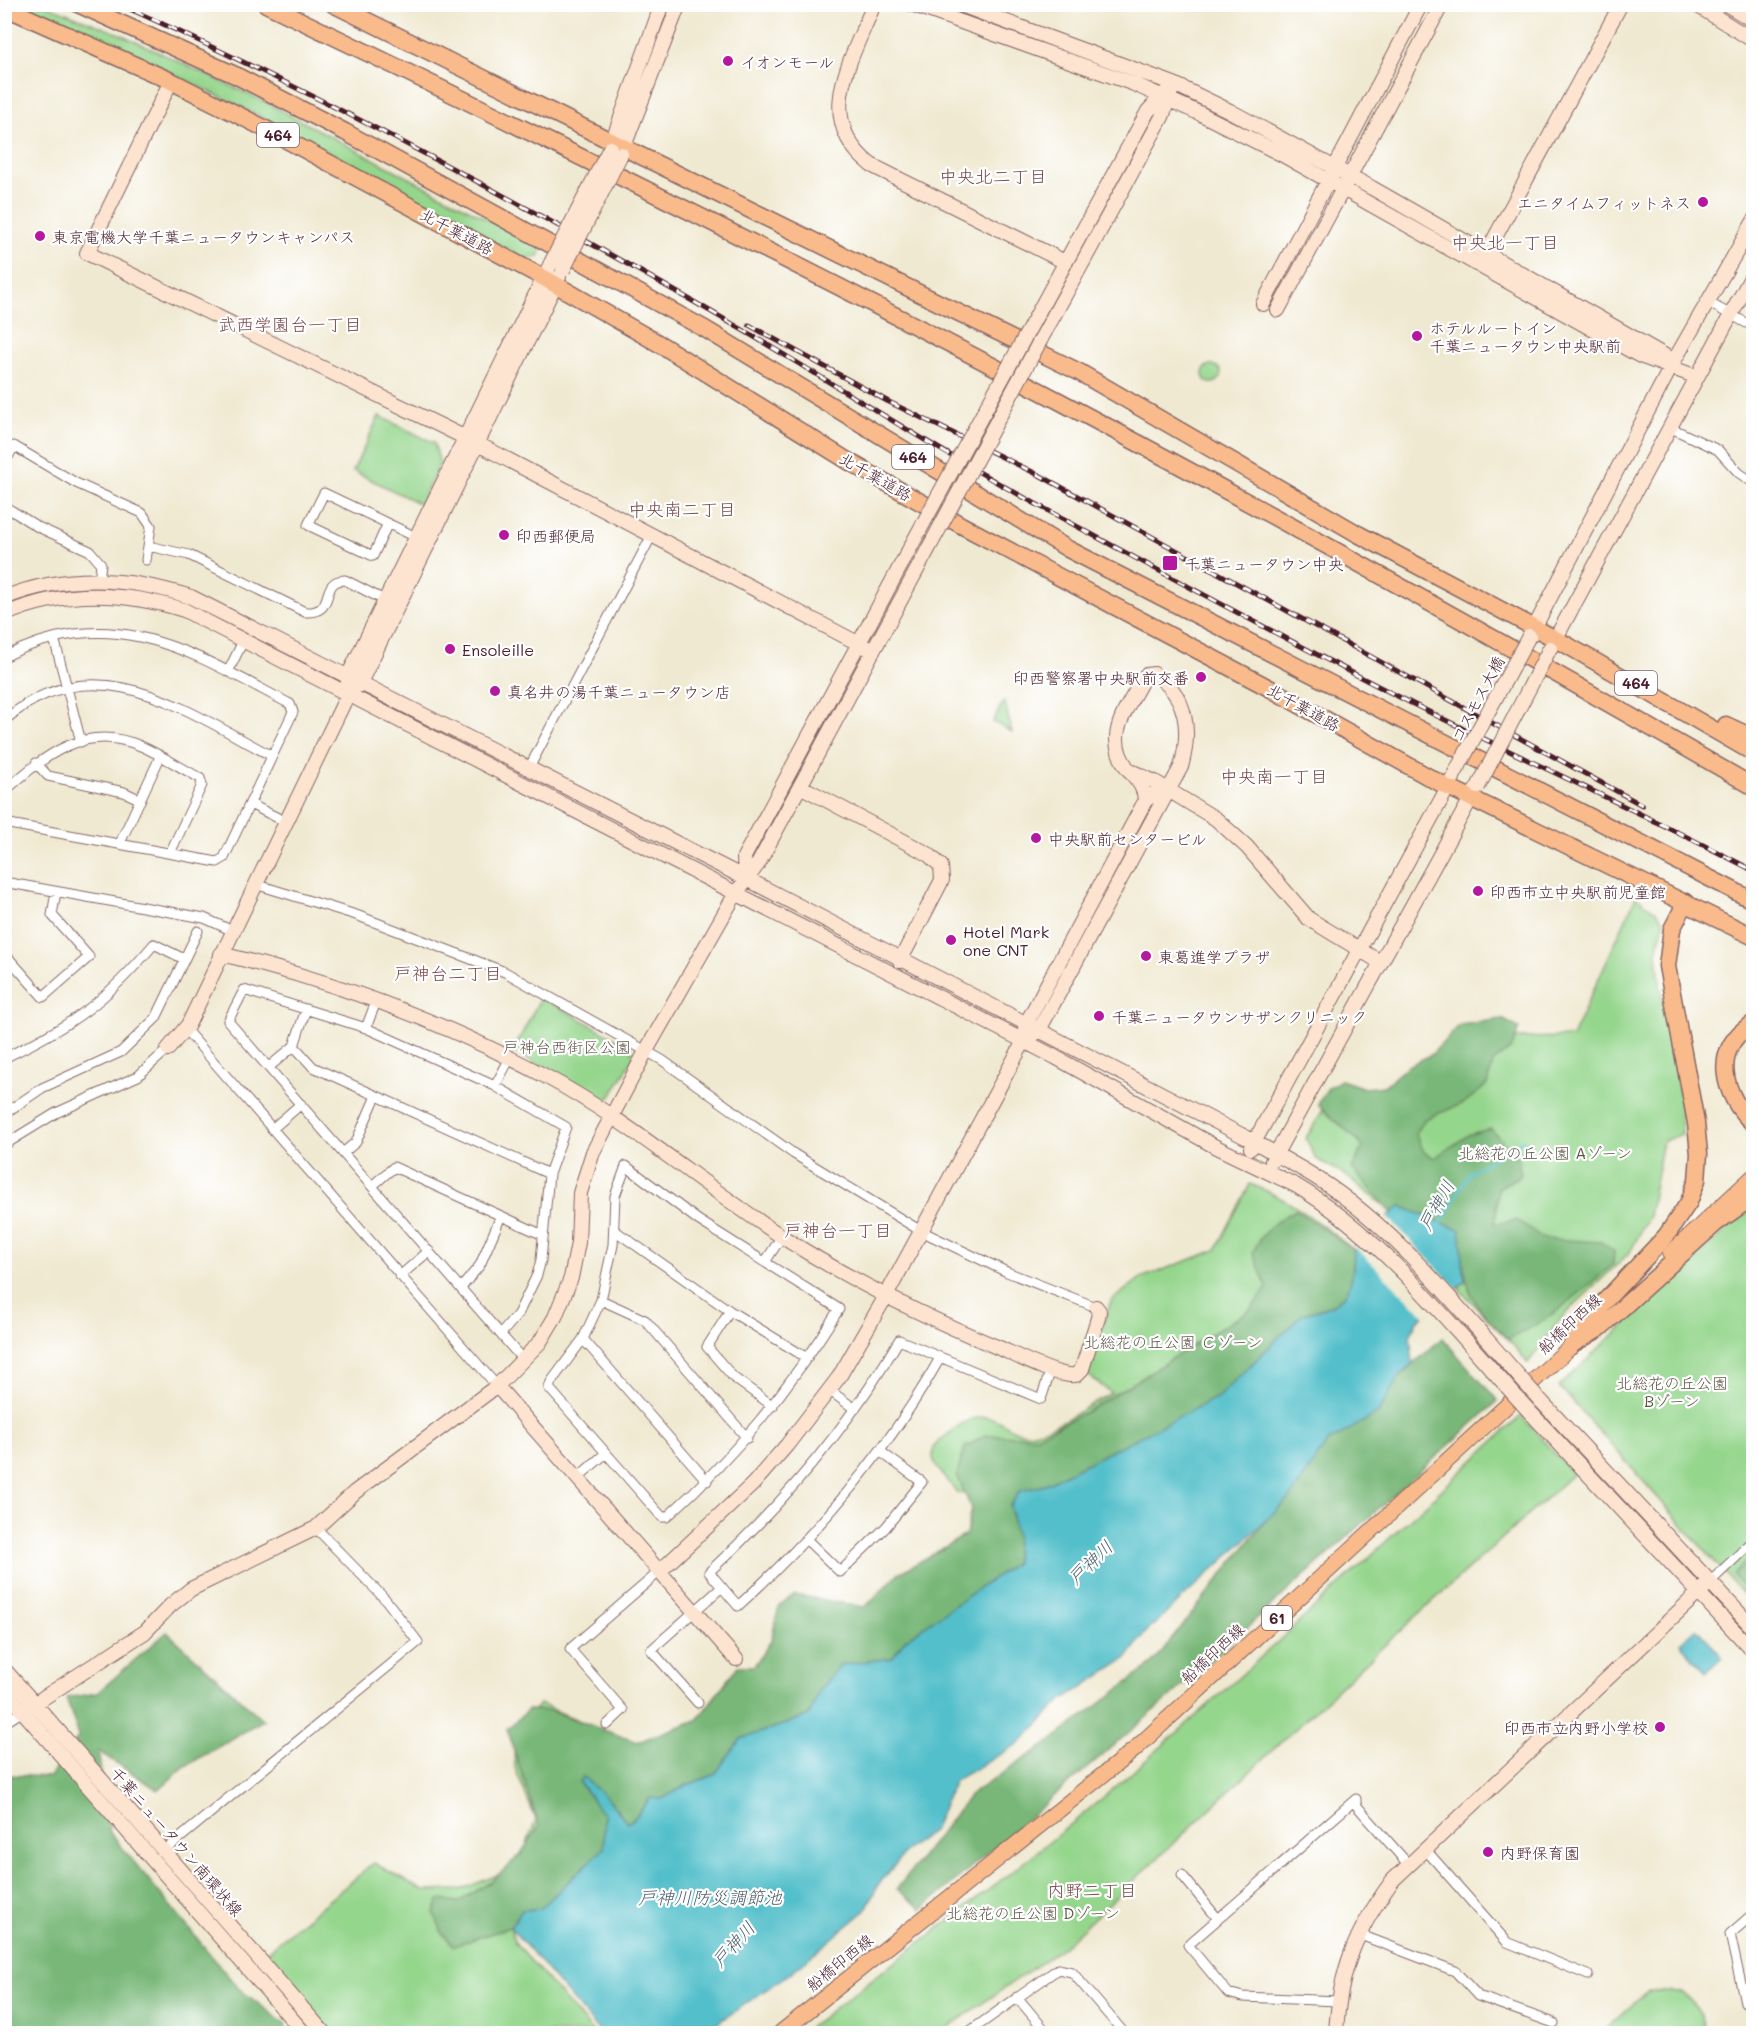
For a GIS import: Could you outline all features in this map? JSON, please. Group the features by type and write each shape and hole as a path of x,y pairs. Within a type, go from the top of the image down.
{"highway":[{"name":"北千葉道路","path":"78,4 235,75 345,132 705,329 1068,549 1754,901"},
{"name":"464","path":"266,4 624,180 1044,393 1491,636 1754,786"},
{"name":"464","path":"333,4 617,148 1079,372 1358,534 1532,632 1638,684 1754,753"},
{"name":"北千葉道路","path":"4,7 171,81 553,274 663,346 848,461 961,525 1271,689 1754,937"},
{"path":"1638,684 1754,738"},
{"path":"1570,1346 1590,1317 1649,1256 1679,1218 1689,1202 1696,1180 1699,1154 1696,1123 1667,966 1672,929 1686,902"},
{"path":"1754,1023 1737,1036 1730,1047 1724,1073 1733,1100 1754,1124"},
{"path":"1570,1346 1600,1328 1716,1223 1754,1196"}],"main road":[{"name":"船橋印西線","path":"779,2034 1134,1749 1754,1176"}],"street":[{"path":"617,148 662,4"},
{"path":"354,680 470,441 617,148 679,4"},
{"path":"874,4 841,94 839,114 847,141 871,165 1065,262"},
{"path":"911,4 1033,47 1165,98 1281,154 1640,356 1672,364"},
{"path":"958,4 1174,84 1350,175 1697,377"},
{"path":"1263,304 1421,4"},
{"path":"1278,310 1442,4"},
{"path":"1486,254 1620,4"},
{"path":"1695,4 1754,41"},
{"path":"1726,4 1754,21"},
{"path":"171,81 87,254 470,441 865,646"},
{"path":"4,1723 145,1632 185,1593 316,1528 355,1492 497,1386 524,1360 549,1328 571,1278 578,1244 583,1181 611,1117 646,1051 745,878 758,864 800,786 924,522 1065,262 1148,111 1165,98 1174,84"},
{"path":"745,878 744,857 865,646 939,529 1162,117 1165,98"},
{"name":"コスモス大橋","path":"1245,1161 1532,632 1672,364 1754,221"},
{"path":"1267,1171 1475,793 1553,643 1754,272"},
{"path":"1707,302 1754,327"},
{"path":"1669,427 1718,450 1739,473 1754,483"},
{"path":"4,1145 56,1113 138,1076 168,1050 185,1029 348,694 386,601 416,537 470,441"},
{"path":"4,464 14,446 76,483 142,513 151,526 146,560"},
{"path":"388,524 373,556 308,525 324,493 416,537"},
{"path":"4,506 38,527 90,551 101,564 99,579"},
{"path":"529,768 652,535"},
{"path":"148,546 189,555 305,612 316,612 324,607 332,584 338,580 345,580 386,601"},
{"path":"4,598 48,584 99,579 161,587 191,597 745,878 900,961 1255,1142 1302,1169 1344,1195 1378,1225 1754,1629"},
{"path":"4,615 54,599 99,595 157,602 184,610 1024,1041 1114,1088 1171,1123 1295,1185 1335,1211 1390,1260 1754,1652"},
{"path":"4,657 54,638 102,631 128,633 180,649 290,704 293,712 224,858 217,862 4,823"},
{"path":"54,638 81,742"},
{"path":"228,672 244,639"},
{"path":"1024,1041 1039,1030 1169,791 1185,750 1186,723 1183,707 1175,690 1154,674 1146,675 1142,680 1118,727 1116,748 1139,781 1145,801"},
{"path":"4,721 23,706 67,688 97,684 122,686 156,696 272,756"},
{"path":"4,792 52,752 81,742 104,738 143,747 200,778 202,785 170,853"},
{"path":"120,843 160,757"},
{"path":"36,763 48,776 124,792 141,800"},
{"path":"1130,770 1230,829 1309,919 1380,962"},
{"path":"800,786 928,854 941,866 942,880 900,961"},
{"path":"607,1725 623,1710 570,1649 659,1572 753,1484 829,1390 886,1296 1024,1041 1026,1024 1145,801 1155,792 1169,791"},
{"path":"250,804 286,822"},
{"path":"4,882 204,918 232,931"},
{"path":"221,954 265,964 377,999 465,1036 510,1058 611,1117 782,1236 886,1296 946,1326 1051,1369 1072,1376 1082,1369 1098,1318 1099,1311 1096,1307 1008,1272 921,1231 794,1154 646,1051 505,972 356,915 255,884"},
{"path":"4,953 43,997 88,957 52,915 56,891"},
{"path":"4,1113 42,1088 121,1052 156,1018 198,931"},
{"path":"4,1058 54,1034 83,1016 117,986 154,944 184,959"},
{"path":"501,1334 519,1314 532,1290 541,1260 549,1174 566,1127 495,1086 366,1028 243,990 228,1021 460,1288 524,1360"},
{"path":"366,1028 377,999"},
{"path":"269,1067 294,1046 306,1009"},
{"path":"185,1029 736,1659"},
{"path":"294,1046 313,1067 549,1174"},
{"path":"495,1086 510,1058"},
{"path":"343,1153 356,1142 376,1096"},
{"path":"272,1129 301,1104"},
{"path":"626,1166 698,1220 839,1309 773,1406 747,1438 707,1481 667,1517 662,1517 549,1388 583,1339 601,1300 610,1264 614,1230 615,1196 626,1166"},
{"path":"372,1186 394,1167 543,1235"},
{"path":"460,1288 480,1265 501,1216"},
{"path":"614,1230 730,1311 807,1358"},
{"path":"765,1262 782,1236"},
{"path":"400,1276 429,1251"},
{"path":"601,1300 645,1320 747,1438"},
{"path":"730,1311 707,1347 734,1378 773,1406"},
{"path":"583,1339 707,1481"},
{"path":"940,1358 881,1452 807,1540 738,1606 709,1572 760,1524 800,1481 855,1409 899,1340 1041,1399 1051,1369"},
{"path":"829,1390 855,1409"},
{"path":"577,1478 606,1452"},
{"path":"807,1540 840,1572 886,1527 922,1482 881,1452"},
{"path":"164,1851 418,1642 386,1600 316,1528"},
{"path":"1336,2034 1338,2001 1343,1976 1358,1934 1382,1895 1408,1864 1754,1540"},
{"path":"1738,1555 1754,1550"},
{"path":"698,1703 651,1650 722,1587"},
{"name":"千葉ニュータウン南環状線","path":"4,1669 29,1707 305,2034"},
{"name":"千葉ニュータウン南環状線","path":"4,1690 29,1707 164,1851 325,2034"},
{"path":"1338,2001 1243,1997 1228,1993 1188,1945 1356,1799 1356,1805 1408,1864"},
{"path":"1425,1849 1507,1942 1588,1975"},
{"path":"1182,1875 1218,1918"},
{"path":"1745,2002 1730,1934 1754,1913"},
{"path":"1358,1934 1455,1971 1478,1996 1554,2023"},
{"path":"966,2034 1058,1969 1072,1972 1125,2034"},
{"path":"1017,1997 1048,2034"}],"green space":[{"path":"13,5 46,5 120,34 265,102 543,248 539,256 527,260 256,114 112,45"},
{"path":"1212,365 1218,368 1221,374 1218,380 1212,383 1206,380 1203,374 1206,368"},
{"path":"379,416 434,443 440,463 420,504 353,471"},
{"path":"1003,702 1005,703 1012,732 993,722"},
{"name":"北総花の丘公園 Aゾーン","path":"1636,897 1657,912 1664,921 1657,952 1660,985 1680,1097 1682,1134 1663,1141 1649,1216 1630,1252 1562,1317 1528,1363 1458,1288 1465,1281 1398,1204 1382,1204 1345,1175 1315,1158 1306,1138 1341,1080 1388,1096 1514,1038 1572,1037"},
{"name":"戸神台西街区公園","path":"541,997 631,1047 634,1057 610,1098 602,1101 513,1051"},
{"path":"1502,1019 1519,1028 1512,1048 1493,1062 1487,1085 1464,1103 1425,1119 1416,1134 1424,1152 1434,1158 1470,1134 1491,1129 1518,1158 1521,1175 1498,1188 1495,1224 1517,1220 1544,1239 1601,1242 1614,1251 1613,1264 1576,1296 1537,1324 1508,1339 1483,1313 1470,1291 1466,1279 1460,1230 1400,1206 1392,1213 1352,1168 1363,1147 1318,1104 1328,1088 1341,1080 1364,1088 1384,1086 1408,1066 1431,1055 1460,1025"},
{"name":"北総花の丘公園 Ｃゾーン","path":"1250,1184 1292,1205 1354,1250 1354,1279 1276,1343 1218,1397 1001,1498 957,1493 939,1470 933,1458 935,1445 959,1426 980,1417 993,1418 1020,1432 1034,1432 1064,1420 1111,1393 1087,1374 1111,1301 1141,1278 1216,1250"},
{"name":"北総花の丘公園 Bゾーン","path":"1753,1209 1753,1605 1559,1386 1731,1225"},
{"path":"1296,1210 1354,1250 1349,1287 1338,1301 1303,1314 1218,1397 1042,1486 1020,1491 1010,1506 1016,1535 1015,1563 905,1640 892,1658 840,1665 819,1691 809,1716 741,1739 714,1775 687,1785 662,1799 650,1798 634,1819 627,1823 610,1801 579,1782 604,1815 604,1848 540,1909 522,1910 510,1927 454,1946 443,1934 434,1913 439,1900 459,1902 492,1881 521,1854 539,1826 507,1729 528,1710 551,1711 637,1742 697,1720 738,1666 754,1666 771,1641 779,1606 794,1595 865,1607 898,1574 966,1535 971,1508 957,1475 965,1447 986,1435 1037,1436 1086,1412 1250,1310 1267,1288 1253,1253 1256,1246 1270,1227"},
{"path":"1442,1338 1498,1401 1169,1698 922,1909 897,1889 970,1795 1051,1741 1152,1664 1327,1443"},
{"name":"北総花の丘公園 Dゾーン","path":"1521,1416 1573,1474 1376,1653 1063,1947 940,2033 802,2033 1003,1879 1120,1783 1272,1647"},
{"path":"1754,1555 1753,1598 1733,1575"},
{"path":"167,1632 263,1720 184,1767 158,1790 98,1751 110,1833 238,1988 286,2025 285,2033 5,2034 5,1775 50,1777 79,1736 66,1698 97,1693"},
{"path":"540,1704 597,1728 510,1927 516,1944 594,2033 331,2033 261,1956 374,1863 424,1891 460,1890 510,1870 526,1846 536,1820 515,1768 513,1731"},
{"path":"1648,1991 1683,1993 1701,2015 1704,2033 1601,2033"}],"water":[{"name":"戸神川防災調節池","path":"1400,1206 1460,1230 1465,1281 1416,1322 1410,1337 1413,1364 1400,1375 1378,1413 1327,1443 1290,1498 1145,1633 1126,1659 1062,1700 1020,1743 954,1781 933,1830 909,1848 878,1885 865,1911 793,1971 703,2033 687,2033 681,2026 675,2033 641,2033 639,2030 634,2033 601,2033 510,1927 522,1910 540,1909 604,1848 604,1815 579,1782 583,1777 610,1801 627,1823 634,1819 650,1798 662,1799 687,1785 714,1775 741,1739 809,1716 819,1691 840,1665 892,1658 905,1640 1015,1563 1016,1535 1010,1506 1020,1491 1042,1486 1218,1397 1303,1314 1329,1306 1345,1295 1352,1277 1354,1250"},
{"path":"1697,1628 1722,1657 1706,1672 1680,1643"}],"pier":[{"path":"1386,1215 1458,1290 1426,1317 1354,1246"}],"waterway":[{"name":"戸神川","path":"1440,1225 1469,1173 1524,1140"}],"railway":[{"path":"119,4 275,77 580,237 729,322 987,477 1265,628 1411,703 1754,871"},
{"path":"749,325 887,401 1041,476 1642,805"}],"place":[{"name":"イオンモール","path":"728,61"},
{"name":"エニタイムフィットネス","path":"1703,202"},
{"name":"東京電機大学千葉ニュータウンキャンパス","path":"40,236"},
{"name":"ホテルルートイン 千葉ニュータウン中央駅前","path":"1417,336"},
{"name":"印西郵便局","path":"504,535"},
{"name":"千葉ニュータウン中央","path":"1170,563"},
{"name":"Ensoleille","path":"450,649"},
{"name":"印西警察署中央駅前交番","path":"1201,677"},
{"name":"真名井の湯千葉ニュータウン店","path":"495,691"},
{"name":"中央駅前センタービル","path":"1036,838"},
{"name":"印西市立中央駅前児童館","path":"1478,891"},
{"name":"Hotel Mark one CNT","path":"951,940"},
{"name":"東葛進学プラザ","path":"1146,956"},
{"name":"千葉ニュータウンサザンクリニック","path":"1099,1016"},
{"name":"印西市立内野小学校","path":"1660,1727"},
{"name":"内野保育園","path":"1488,1852"}],"district":[{"name":"中央北二丁目","path":"993,176"},
{"name":"中央北一丁目","path":"1505,242"},
{"name":"武西学園台一丁目","path":"290,324"},
{"name":"中央南二丁目","path":"682,509"},
{"name":"中央南一丁目","path":"1274,776"},
{"name":"戸神台二丁目","path":"448,973"},
{"name":"戸神台一丁目","path":"838,1230"},
{"name":"内野二丁目","path":"1092,1890"}]}
